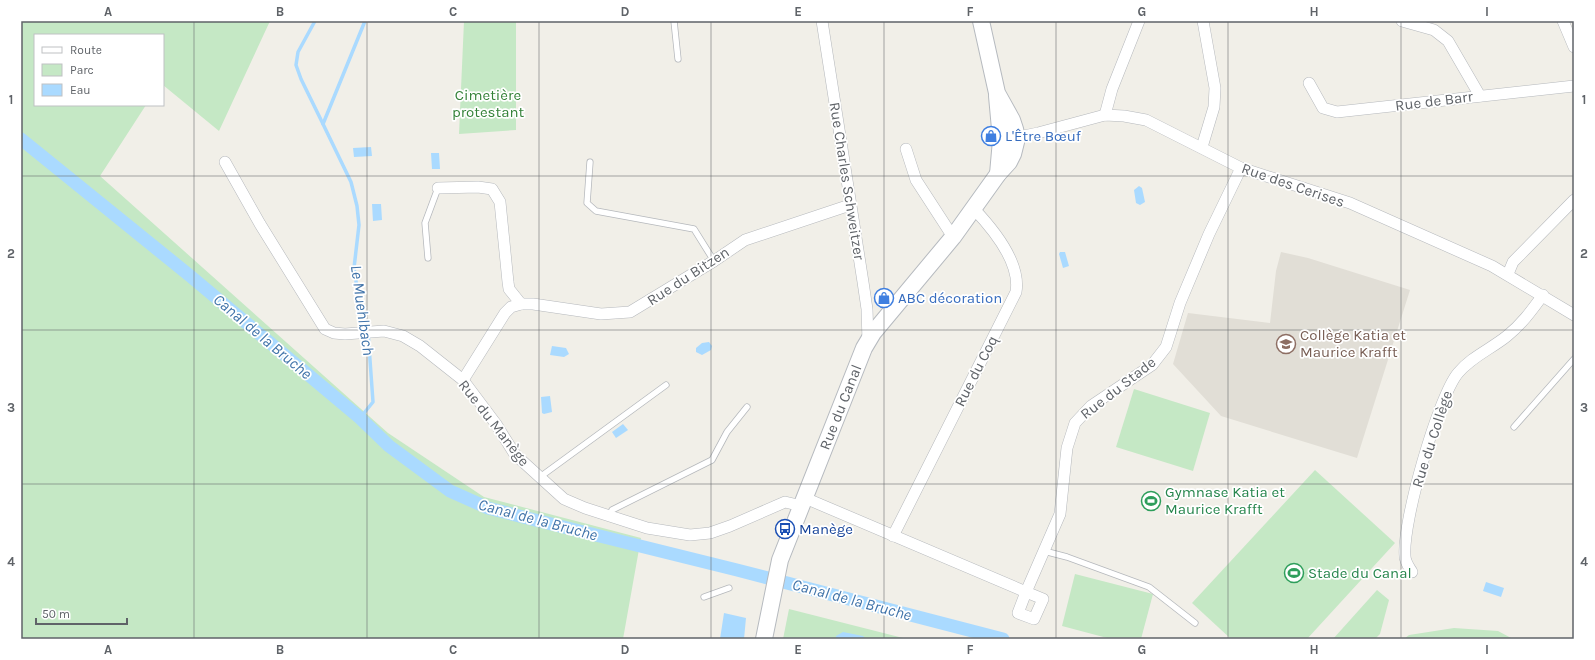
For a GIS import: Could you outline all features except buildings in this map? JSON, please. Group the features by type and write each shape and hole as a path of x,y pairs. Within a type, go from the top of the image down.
{"main road":[{"path":"981,21 997,93 1012,120 1016,138"},
{"name":"Rue du Canal","path":"997,93 1001,140 998,174"},
{"name":"Rue du Canal","path":"764,639 777,568 859,357 868,341 953,237 998,174 1009,162 1016,138"}],"street":[{"name":"Rue Charles Schweitzer","path":"822,21 867,309 868,341"},
{"path":"1105,115 1112,89 1139,21"},
{"path":"1202,147 1214,107 1215,88 1203,21"},
{"path":"1402,21 1435,25 1448,41 1480,96"},
{"path":"1563,21 1574,47"},
{"name":"Rue de Barr","path":"1309,83 1323,108 1338,112 1574,86"},
{"name":"Rue des Cerises","path":"1001,140 1016,138 1105,115 1124,116 1146,120 1202,147 1240,168 1350,204 1492,266 1508,274 1574,315"},
{"path":"906,149 916,180 953,237"},
{"name":"Rue du Manège","path":"226,162 260,224 325,329 334,333 345,334 375,330 394,333 411,340 435,356 463,380 496,424 514,453 564,499 609,517 666,532 699,535 730,526 785,502 803,502"},
{"name":"Rue du Stade","path":"893,536 1026,592 1060,514 1067,448 1075,423 1091,406 1152,365 1166,347 1180,303 1209,234 1240,168"},
{"path":"438,188 478,187 492,189 500,202 509,288 521,304 511,307 505,313 463,380"},
{"path":"1508,274 1513,262 1574,200"},
{"name":"Rue du Bitzen","path":"521,304 533,304 606,314 630,312 714,261 745,240 850,205"},
{"name":"Rue du Coq","path":"893,536 1016,292 1016,274 1012,260 989,226 974,209"},
{"name":"Rue du Collège","path":"1412,572 1405,558 1404,550 1416,488 1448,387 1465,365 1517,328 1543,295"},
{"path":"803,502 893,536"}],"lane":[{"path":"674,21 678,59"},
{"path":"590,162 587,204 596,212 694,229 714,261"},
{"path":"428,258 425,223 438,188"},
{"path":"1514,427 1574,359"},
{"path":"540,477 666,385"},
{"path":"609,517 612,510 712,460 727,432 747,407"},
{"path":"1044,552 1068,557 1150,587 1195,623"},
{"path":"704,597 729,588"}],"shaded area":[{"name":"Collège Katia et Maurice Krafft","path":"1281,252 1308,258 1410,290 1357,458 1221,416 1173,364 1188,313 1270,323 1276,271"}],"green space":[{"path":"21,21 270,21 219,131 164,86 164,34 34,34 34,106 145,106 100,176 388,433 484,497 641,538 623,639 21,639"},
{"name":"Cimetière protestant","path":"464,21 516,21 516,130 459,134"},
{"path":"1134,389 1210,413 1193,471 1116,447"},
{"name":"Stade du Canal","path":"1315,470 1395,543 1307,639 1231,639 1192,603"},
{"path":"1075,574 1153,594 1141,639 1111,639 1062,626"},
{"path":"1377,590 1389,600 1380,634 1375,639 1333,639"},
{"path":"789,609 907,639 783,639"},
{"path":"1454,628 1498,631 1513,639 1404,639 1409,635"}],"water":[{"path":"371,147 372,156 354,157 353,148"},
{"path":"431,153 439,153 440,169 432,169"},
{"path":"1139,186 1142,188 1145,202 1140,205 1136,203 1134,190"},
{"path":"372,204 381,204 382,220 373,221"},
{"path":"1060,252 1065,252 1069,266 1063,268 1059,254"},
{"path":"709,342 712,346 711,350 702,355 696,352 696,348 702,343"},
{"path":"552,346 566,348 569,354 564,357 550,355"},
{"path":"550,396 552,412 544,414 542,413 541,397"},
{"path":"623,424 628,430 616,438 612,432"},
{"path":"1486,582 1504,588 1501,597 1483,591"},
{"path":"724,613 746,618 744,639 720,639"},
{"path":"843,632 863,636 866,639 836,639 836,636"}],"waterway":[{"path":"315,21 298,52 296,65 301,79 323,124"},
{"name":"Le Muehlbach","path":"360,418 373,402 368,332 361,314 354,268 359,225 357,206 351,182 323,124 365,21"},
{"name":"Canal de la Bruche","path":"21,139 189,275 360,418 389,446 450,491 488,508 737,570 1003,639"}],"place":[{"name":"L'Être Bœuf","path":"991,136"},
{"name":"ABC décoration","path":"884,298"},
{"name":"Collège Katia et Maurice Krafft","path":"1286,344"},
{"name":"Gymnase Katia et Maurice Krafft","path":"1151,501"},
{"name":"Manège","path":"785,529"},
{"name":"Stade du Canal","path":"1294,573"}]}
